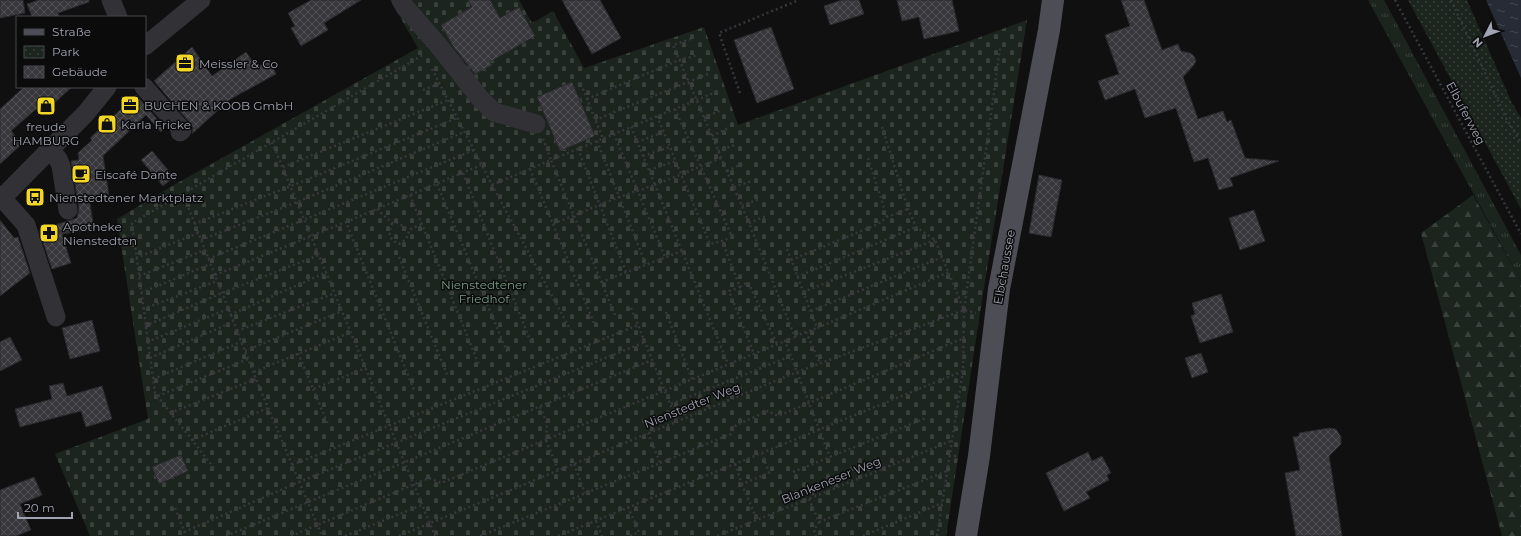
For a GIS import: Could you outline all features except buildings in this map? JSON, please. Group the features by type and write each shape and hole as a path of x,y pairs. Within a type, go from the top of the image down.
{"main road":[{"name":"Elbchaussee","path":"966,536 980,442 1000,281 1049,30 1053,0"}],"street":[{"path":"111,0 118,16"},
{"path":"146,45 200,0"},
{"path":"401,0 405,7 438,45 479,97 494,112 536,124"},
{"path":"56,317 26,225 1,199 86,113 106,88"},
{"path":"145,88 182,130 180,132"},
{"path":"50,150 58,159 61,166 68,210"}],"path":[{"path":"740,92 719,33 799,0"},
{"name":"Elbuferweg","path":"1395,0 1521,234"},
{"path":"1451,0 1506,118 1521,143"},
{"path":"691,38 673,45 742,206 795,337"},
{"path":"937,536 963,371 964,310 1000,48"},
{"path":"214,468 155,393 132,223 424,54"},
{"path":"587,99 679,60 698,55"},
{"path":"431,67 481,165 571,331"},
{"path":"595,120 708,74"},
{"path":"423,90 439,84"},
{"path":"580,84 603,139"},
{"path":"492,185 716,92"},
{"path":"283,167 448,100"},
{"path":"657,116 710,244 732,237 675,109"},
{"path":"704,118 721,110"},
{"path":"194,224 457,118"},
{"path":"536,124 615,315"},
{"path":"631,127 728,364"},
{"path":"712,136 730,127"},
{"path":"882,127 908,209 916,227 935,240 964,310"},
{"path":"201,240 297,202 464,132"},
{"path":"637,142 664,132"},
{"path":"614,134 665,257"},
{"path":"597,141 646,265"},
{"path":"272,142 435,536"},
{"path":"718,151 736,144"},
{"path":"643,156 670,147"},
{"path":"578,149 626,272"},
{"path":"208,259 474,150"},
{"path":"553,224 574,217 619,197 656,185 700,165 721,158"},
{"path":"868,158 887,217"},
{"path":"649,170 676,161"},
{"path":"727,171 744,163"},
{"path":"215,276 481,165"},
{"path":"530,169 594,323"},
{"path":"463,173 532,345"},
{"path":"734,187 752,181"},
{"path":"437,184 508,354"},
{"path":"183,194 256,379 322,536"},
{"path":"410,195 479,365"},
{"path":"742,206 759,199"},
{"path":"376,209 392,223 396,222 409,230"},
{"path":"791,260 878,224 887,217 908,209"},
{"path":"749,223 766,216"},
{"path":"346,222 414,390"},
{"path":"392,223 389,231 393,242 399,244 405,240 409,230"},
{"path":"409,230 422,224"},
{"path":"797,277 916,227"},
{"path":"136,258 198,233"},
{"path":"803,292 935,240"},
{"path":"722,241 740,287"},
{"path":"139,276 205,250"},
{"path":"601,282 682,250"},
{"path":"787,250 817,328"},
{"path":"145,326 222,293 319,255"},
{"path":"399,257 448,377"},
{"path":"810,312 942,257"},
{"path":"141,293 210,264"},
{"path":"230,315 327,272"},
{"path":"291,536 429,478 441,483 949,272"},
{"path":"143,309 217,281"},
{"path":"754,354 729,291 748,282 777,344"},
{"path":"237,331 335,293"},
{"path":"631,308 678,421"},
{"path":"147,342 228,309"},
{"path":"245,350 342,310"},
{"path":"964,310 995,320"},
{"name":"Nienstedter Weg","path":"399,536 797,372 964,310"},
{"path":"666,312 692,379"},
{"path":"150,358 233,322"},
{"path":"292,465 638,325"},
{"path":"254,372 351,332"},
{"path":"806,332 820,363"},
{"path":"480,536 731,434 736,425 768,411 778,416 964,338"},
{"path":"785,341 830,457"},
{"path":"153,378 241,342"},
{"path":"184,532 299,482 645,342"},
{"path":"298,354 328,424"},
{"path":"671,404 791,356"},
{"path":"158,396 248,359"},
{"path":"226,536 652,360"},
{"path":"313,389 366,368"},
{"path":"558,536 963,371"},
{"path":"170,412 256,379"},
{"path":"540,407 547,423 546,440 558,470"},
{"path":"192,440 268,408"},
{"path":"792,472 926,418"},
{"path":"648,433 660,463"},
{"name":"Blankeneser Weg","path":"717,536 951,440"},
{"path":"742,484 769,473 762,453"},
{"path":"574,464 585,493"},
{"path":"735,464 756,520"},
{"path":"816,536 814,530 819,522 947,470"},
{"path":"809,499 819,522"},
{"path":"863,536 942,503"},
{"path":"345,536 422,505"},
{"path":"175,508 186,536"},
{"path":"628,508 639,532 630,536"},
{"path":"596,521 602,536"},
{"path":"727,532 729,536"}],"green space":[{"name":"Nienstedtener Friedhof","path":"390,0 519,0 532,23 553,11 584,68 704,27 738,125 1027,20 946,536 90,536 55,454 148,419 117,219 172,186 418,48"},
{"path":"1368,0 1384,0 1521,255 1521,281"},
{"path":"1408,0 1467,0 1511,101 1521,118 1521,209"},
{"path":"1473,195 1521,281 1521,536 1502,536 1421,233"}],"water":[{"path":"1486,0 1521,0 1521,78"}],"place":[{"name":"Meissler & Co","path":"185,63"},
{"name":"BUCHEN & KOOB GmbH","path":"130,105"},
{"name":"freude HAMBURG","path":"46,106"},
{"name":"Karla Fricke","path":"107,124"},
{"name":"Eiscafé Dante","path":"81,174"},
{"name":"Nienstedtener Marktplatz","path":"35,197"},
{"name":"Apotheke Nienstedten","path":"49,233"}]}
